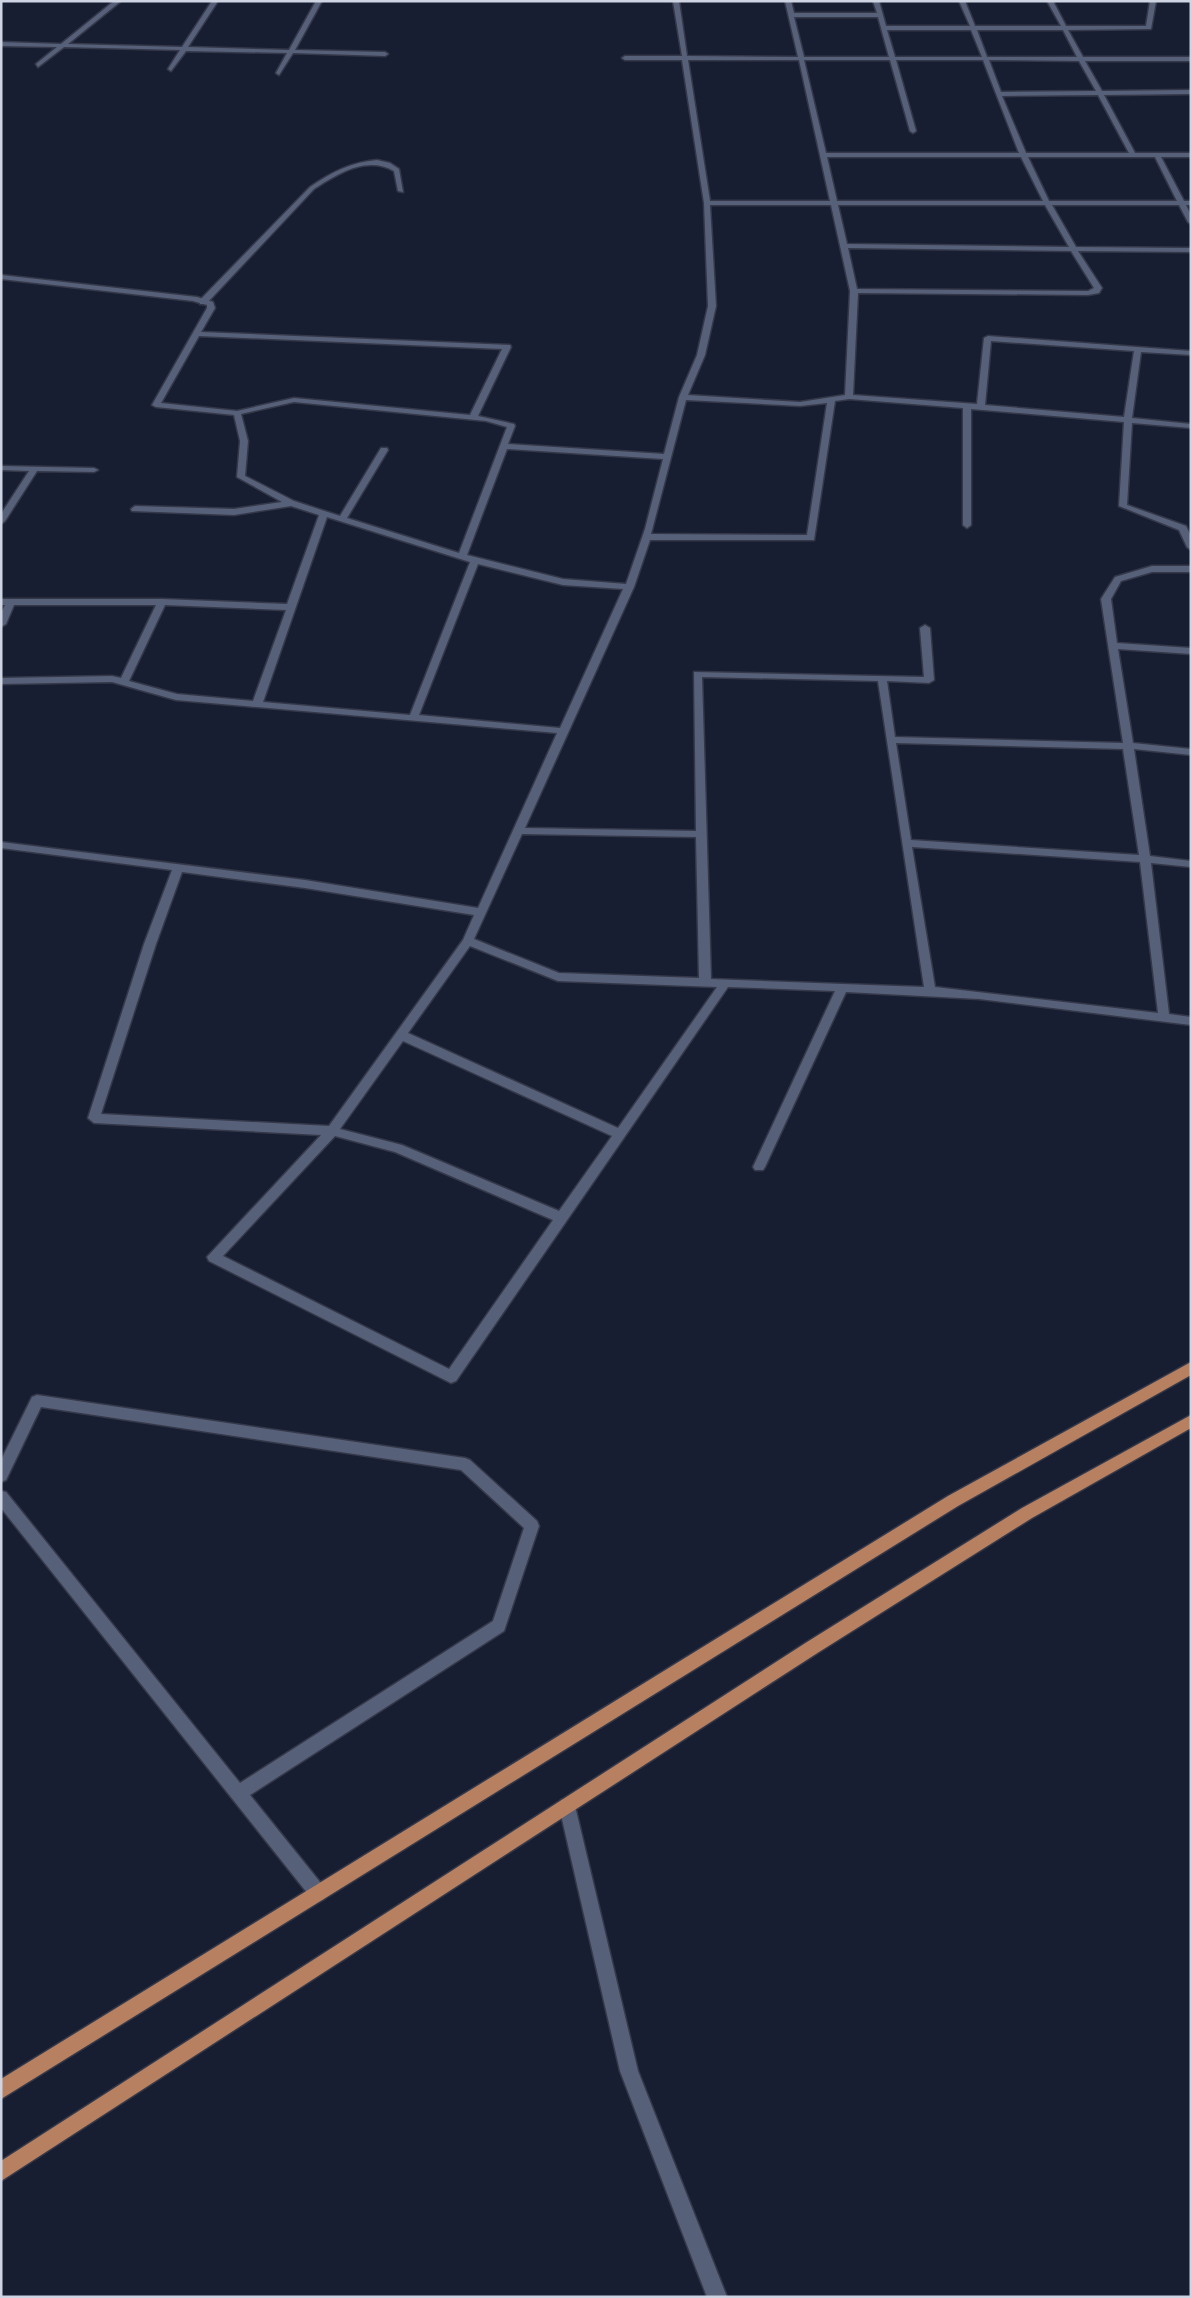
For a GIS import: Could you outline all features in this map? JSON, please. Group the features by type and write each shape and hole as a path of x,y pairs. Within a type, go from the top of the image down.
{"main road":[{"path":"1,2090 954,1501 1191,1368"},
{"path":"1,2172 567,1806 1027,1513 1191,1421"}],"street":[{"path":"38,65 118,1"},
{"path":"171,69 215,1"},
{"path":"280,73 319,1"},
{"path":"676,1 707,203 712,306 701,355 683,397 647,537 629,587 468,941 332,1132 214,1257 451,1377 724,985"},
{"path":"788,1 854,291 849,397"},
{"path":"876,1 913,131"},
{"path":"854,291 1093,293 1098,288 1073,249 1024,155 962,1"},
{"path":"1050,1 1134,155"},
{"path":"884,28 1149,28 1153,1"},
{"path":"791,15 880,15"},
{"path":"1,44 385,54"},
{"path":"625,58 1080,58 1191,60"},
{"path":"1000,94 1191,92"},
{"path":"824,155 1191,155"},
{"path":"1157,155 1191,222"},
{"path":"204,302 312,188 330,175 364,164 388,164 397,170 401,191"},
{"path":"707,203 1191,203"},
{"path":"844,246 1191,250"},
{"path":"3,280 210,304 211,308 156,405 237,414 294,400 473,418 511,426 462,556"},
{"path":"196,334 507,347 473,418"},
{"path":"981,407 988,338 1191,353"},
{"path":"1138,349 1128,420 1123,506 1182,528 1191,547"},
{"path":"683,397 800,404 849,397 1191,426"},
{"path":"647,537 812,538 831,400"},
{"path":"967,525 968,406"},
{"path":"237,414 244,441 241,476 291,503 475,561 563,582 629,587"},
{"path":"504,446 668,457"},
{"path":"342,519 384,450"},
{"path":"1,468 94,470"},
{"path":"1,521 35,468"},
{"path":"135,509 234,512 291,503"},
{"path":"257,704 324,514"},
{"path":"414,716 475,561"},
{"path":"1164,1018 1145,859 1106,599 1118,579 1152,569 1191,569"},
{"path":"1,602 162,602 291,607"},
{"path":"1,624 12,602"},
{"path":"124,682 162,602"},
{"path":"706,984 697,674 929,680 924,628"},
{"path":"1114,646 1191,651"},
{"path":"882,678 930,991"},
{"path":"1,681 112,679 176,697 564,730"},
{"path":"890,740 1129,746 1191,752"},
{"path":"518,831 702,834"},
{"path":"908,843 1145,859 1191,864"},
{"path":"1,845 305,884 481,912"},
{"path":"178,868 150,944 94,1118 332,1132 398,1148 562,1218"},
{"path":"468,941 558,978 930,991 980,995 1191,1021"},
{"path":"758,1167 842,989"},
{"path":"401,1035 620,1134"},
{"path":"1,1476 37,1401 465,1464 532,1526 499,1626 238,1794"},
{"path":"1,1497 318,1893"},
{"path":"567,1806 628,2071 716,2297"}]}
